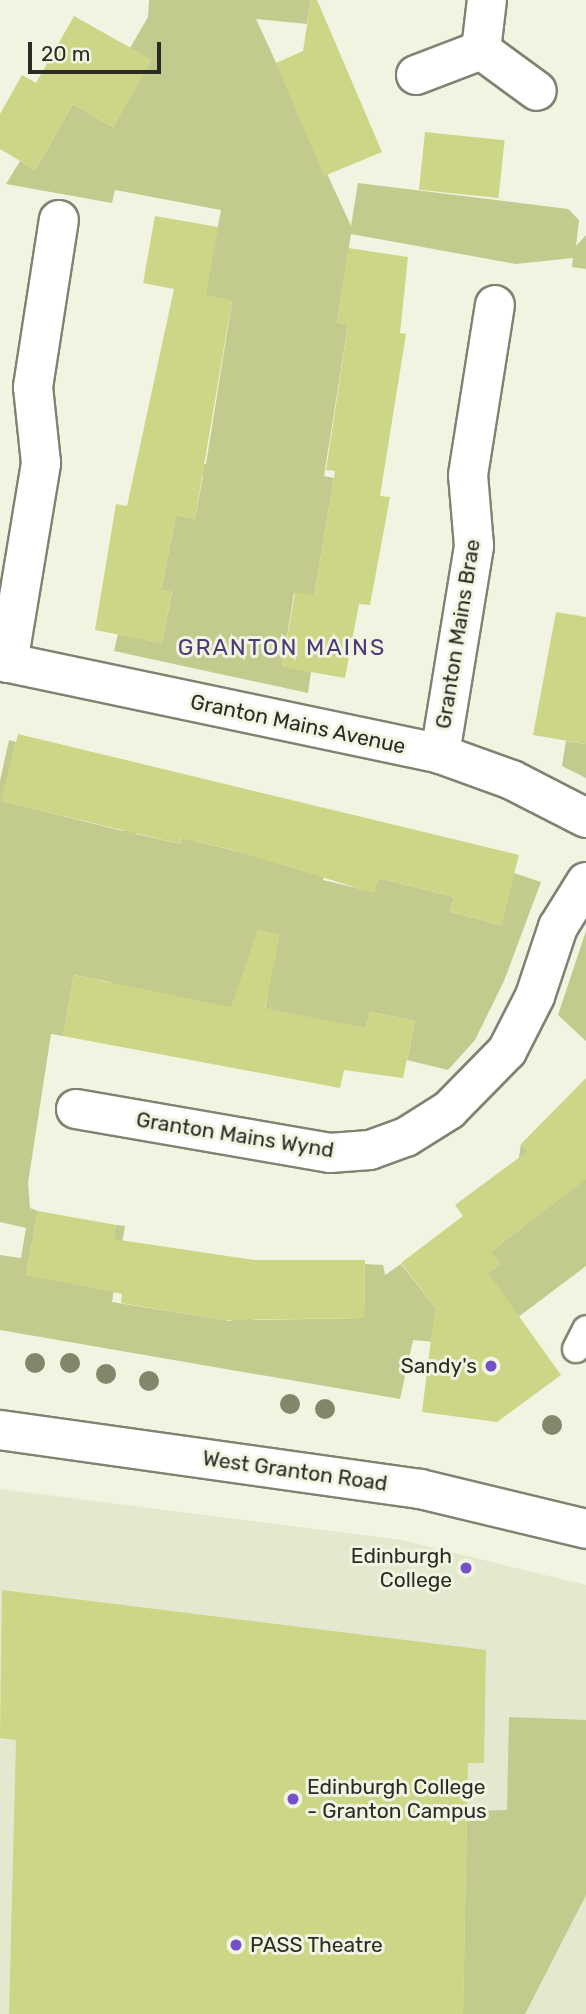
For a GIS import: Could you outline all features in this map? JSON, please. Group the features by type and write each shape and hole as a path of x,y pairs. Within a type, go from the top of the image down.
{"street":[{"path":"481,50 488,0"},
{"path":"416,75 481,50"},
{"path":"481,50 537,91"},
{"path":"4,662 41,463 34,377 59,220"},
{"name":"Granton Mains Brae","path":"440,754 474,546 468,475 495,305"},
{"name":"Granton Mains Avenue","path":"4,662 440,754 512,780 586,818"},
{"name":"Granton Mains Wynd","path":"76,1109 330,1153 370,1150 406,1138 449,1110 507,1051 535,996 558,927 586,882"},
{"name":"West Granton Road","path":"0,1430 420,1489 586,1529"}],"shaded area":[{"name":"Edinburgh College - Granton Campus","path":"0,1489 402,1540 586,1585 586,2014 0,2014"}],"green space":[{"path":"149,0 311,0 307,24 256,19 351,226 358,183 568,209 579,220 576,246 586,235 586,269 572,267 573,258 516,264 351,234 337,322 348,325 324,476 334,478 314,596 294,593 282,666 311,672 308,693 114,651 118,634 162,643 172,592 161,590 176,515 195,519 203,476 183,471 185,461 206,464 232,301 205,295 221,210 115,190 112,203 6,184 20,161 35,170 73,104 113,127 151,60 130,48 148,17"},
{"path":"9,740 16,742 2,801 123,831 138,771 150,774 136,834 180,844 187,816 194,841 316,870 337,809 323,880 374,892 378,878 454,897 450,912 501,925 514,873 541,882 504,981 475,1040 448,1070 407,1060 415,1021 370,1012 366,1028 265,1011 268,991 224,1066 110,982 74,975 63,1036 51,1034 28,1183 30,1208 38,1211 26,1275 103,1289 116,1225 125,1226 112,1302 231,1321 241,1259 254,1260 253,1320 364,1318 365,1264 383,1265 385,1275 401,1264 438,1311 500,1264 490,1252 554,1203 519,1157 521,1144 562,1185 586,1161 586,1266 480,1346 413,1340 400,1399 0,1330 0,1255 21,1258 26,1228 0,1222 0,781"},
{"path":"566,741 586,744 586,778 562,766"},
{"path":"586,931 586,1041 558,1015"},
{"path":"509,1717 586,1720 586,1895 525,2014 463,2014 467,1811 507,1810"}],"building":[{"path":"311,0 317,0 382,152 324,176 276,63 303,51"},
{"path":"74,16 152,60 113,127 73,104 35,170 0,149 0,114 22,75 36,83"},
{"path":"425,132 505,140 498,198 419,190"},
{"path":"155,216 218,227 206,295 232,300 195,519 176,515 161,590 172,591 162,643 95,630 116,504 127,506 174,289 143,283"},
{"path":"348,248 408,257 400,333 406,334 380,496 390,497 370,605 359,604 345,678 282,667 295,592 314,596 335,471 326,470 348,325 337,322"},
{"path":"556,612 586,617 586,744 533,735"},
{"path":"18,734 519,855 501,925 450,912 454,897 378,878 374,893 233,850 181,838 180,844 1,801"},
{"path":"258,929 280,935 265,1008 366,1028 370,1012 415,1021 403,1078 344,1070 340,1088 63,1036 74,975 231,1007"},
{"path":"586,1078 586,1179 490,1252 500,1264 488,1273 561,1375 497,1422 422,1412 435,1307 401,1263 463,1216 455,1205 528,1151 521,1144"},
{"path":"38,1211 116,1225 113,1239 254,1260 365,1260 364,1318 223,1320 121,1303 122,1294 26,1275"},
{"name":"Edinburgh College - Granton Campus","path":"2,1590 486,1650 484,1763 468,1763 463,2014 9,2014 16,1740 0,1738"}],"place":[{"name":"Sandy's","path":"491,1366"},
{"name":"Edinburgh College","path":"466,1568"},
{"name":"Edinburgh College - Granton Campus","path":"293,1799"},
{"name":"PASS Theatre","path":"236,1945"}],"district":[{"name":"GRANTON MAINS","path":"282,647"}]}
